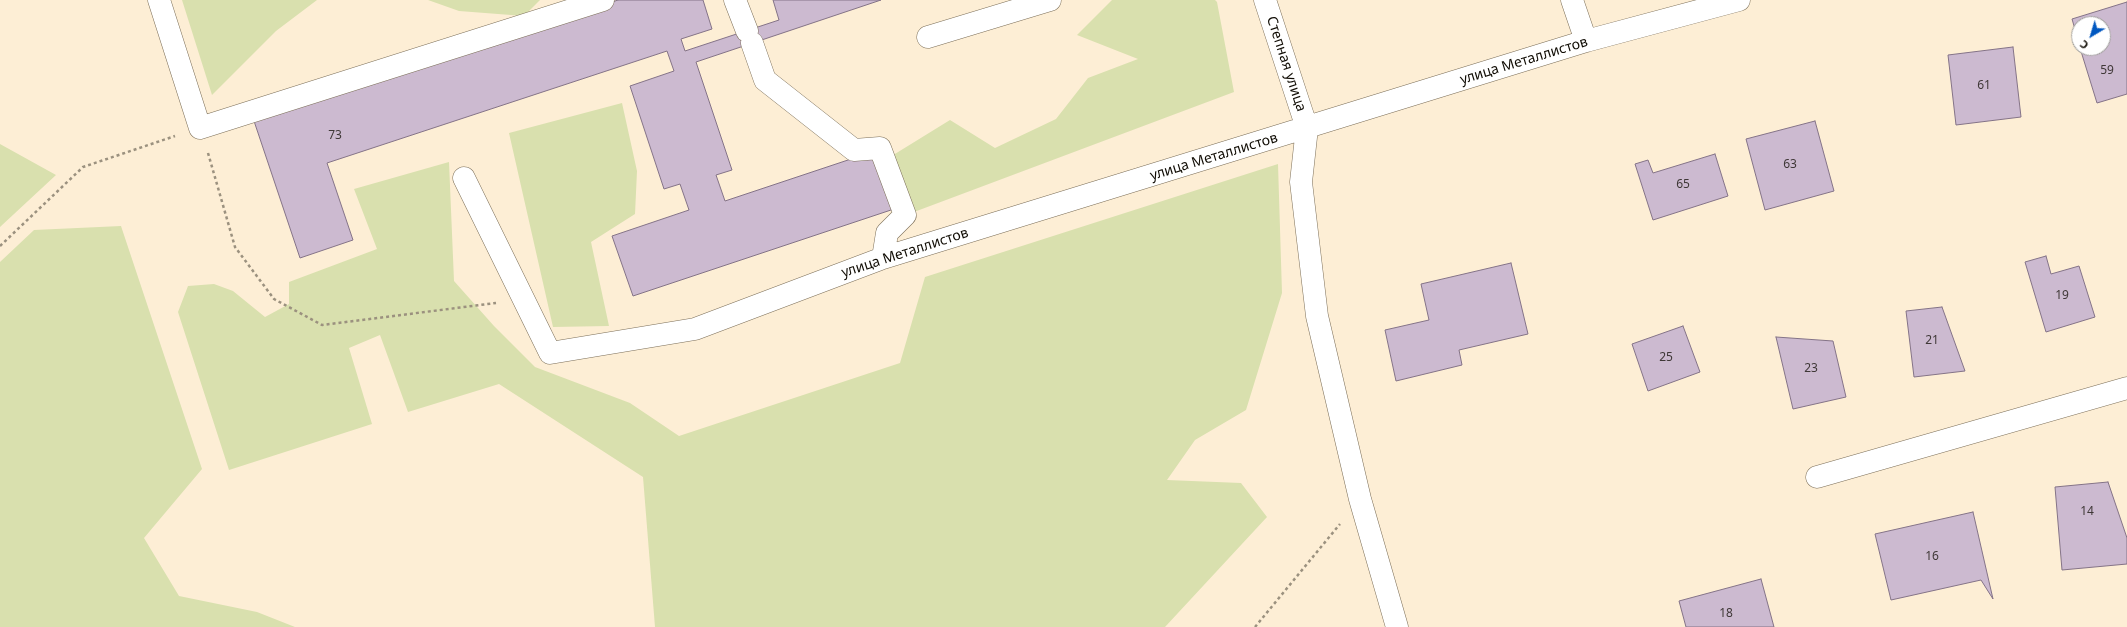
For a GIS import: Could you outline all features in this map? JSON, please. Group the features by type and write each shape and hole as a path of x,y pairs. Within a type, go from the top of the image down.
{"street":[{"path":"159,0 200,128 603,0"},
{"path":"735,0 766,80 854,150 880,148 905,215 888,233 883,258"},
{"path":"928,37 1050,0"},
{"name":"Степная улица","path":"1265,0 1307,128"},
{"path":"1572,0 1586,41"},
{"name":"улица Металлистов","path":"524,299 550,352 695,329 883,258 1586,41 1739,0"},
{"path":"1307,128 1301,182 1317,316 1360,499 1397,627"},
{"path":"464,178 524,299"},
{"path":"1817,478 2127,388"}],"path":[{"path":"0,246 83,167 200,128 235,248 274,299 322,325 524,299"},
{"path":"1255,627 1360,499"}],"green space":[{"path":"182,0 317,0 276,31 212,95"},
{"path":"428,0 540,0 524,16 459,11"},
{"path":"1112,0 1215,0 1217,2 1234,92 914,212 890,157 950,120 995,148 1056,119 1088,78 1138,59 1077,35"},
{"path":"622,103 637,171 635,214 591,242 609,326 553,327 509,133"},
{"path":"0,144 56,175 0,227"},
{"path":"449,162 454,281 494,326 535,367 630,403 679,436 900,363 925,277 1278,164 1282,293 1246,410 1195,440 1167,480 1241,483 1267,517 1165,627 655,627 643,477 499,384 408,412 380,335 349,348 372,424 229,470 178,312 188,286 214,284 233,291 265,317 289,304 289,282 377,249 354,189"},
{"path":"121,226 202,469 144,538 179,596 257,612 295,627 0,627 0,262 34,230"}],"building":[{"path":"618,0 703,0 712,29 681,39 685,51 779,20 773,0 881,0 696,62 732,170 716,175 725,201 875,151 894,209 633,296 612,236 689,210 680,184 664,189 630,86 674,71 667,51 327,163 353,240 300,258 254,121"},
{"path":"2127,2 2127,94 2097,103 2082,56 2111,56 2111,16 2082,16"},
{"path":"2013,47 2021,117 1956,125 1948,55"},
{"path":"1815,121 1834,191 1765,210 1746,139"},
{"path":"1715,154 1728,196 1653,220 1635,164 1648,160 1653,173"},
{"path":"2046,256 2051,274 2079,266 2095,317 2046,332 2025,262"},
{"path":"1511,263 1528,334 1459,350 1462,365 1396,381 1385,330 1429,320 1421,284"},
{"path":"1942,307 1965,371 1914,377 1906,311"},
{"path":"1683,326 1700,372 1648,391 1632,344"},
{"path":"1776,337 1833,341 1846,397 1793,409"},
{"path":"2108,482 2127,538 2127,564 2062,570 2055,487"},
{"path":"1973,512 1993,599 1981,580 1891,600 1875,534"},
{"path":"1761,579 1774,627 1686,627 1679,601"}]}
